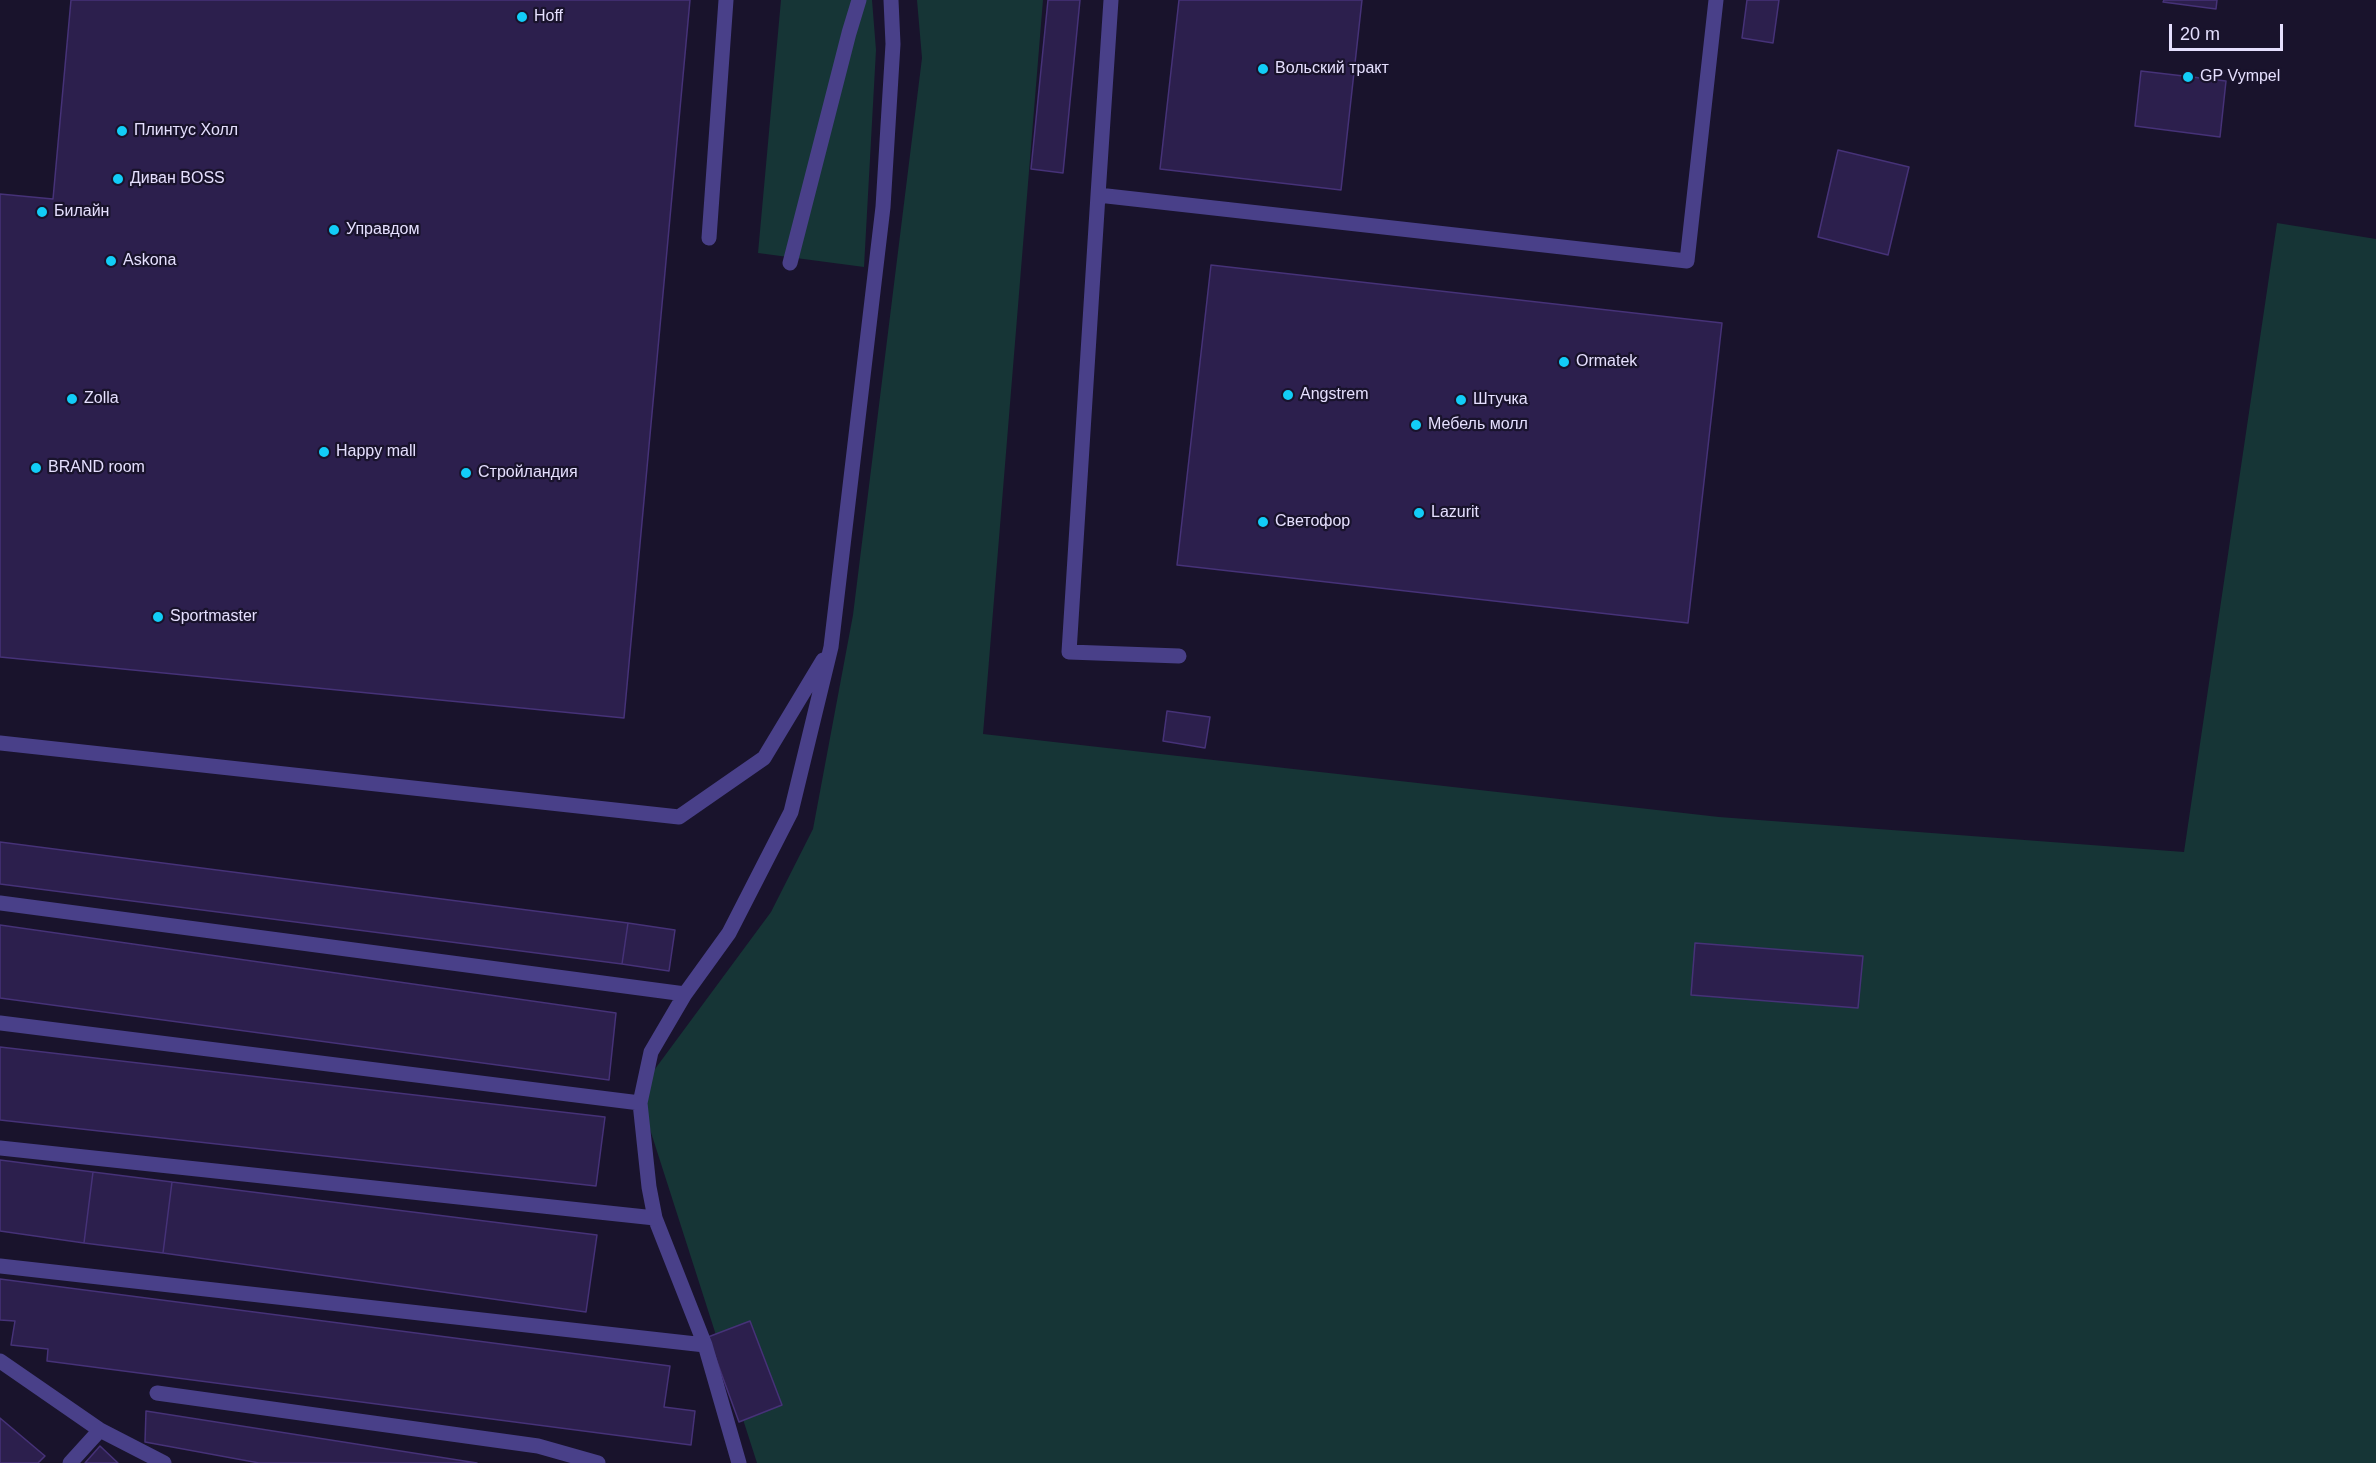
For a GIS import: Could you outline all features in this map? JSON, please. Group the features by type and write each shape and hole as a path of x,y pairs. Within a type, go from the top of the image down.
{"lane":[{"path":"709,238 726,0"},
{"path":"790,263 849,33 860,0"},
{"path":"739,1463 705,1345 655,1218 649,1187 640,1103 651,1053 686,994 729,933 791,812 831,647 884,207 893,44 891,0"},
{"path":"1111,0 1069,652 1179,656"},
{"path":"1098,195 1687,261 1716,0"},
{"path":"0,743 679,817 764,758 831,647"},
{"path":"0,903 686,994"},
{"path":"0,1023 640,1103"},
{"path":"0,1148 655,1218"},
{"path":"0,1266 705,1345"},
{"path":"3,1367 100,1430 164,1463"},
{"path":"157,1393 538,1446 598,1463"},
{"path":"70,1463 100,1430"}],"green space":[{"path":"781,0 872,0 876,50 864,267 758,253"},
{"path":"917,0 1043,0 983,734 1719,817 2184,852 2277,223 2376,239 2376,1463 757,1463 638,1092 771,912 813,829 853,615 922,58"}],"building":[{"name":"Happy mall","path":"71,0 690,0 624,718 0,657 0,194 53,199"},
{"path":"1048,0 1080,0 1063,173 1031,169"},
{"path":"1179,0 1362,0 1341,190 1160,169"},
{"path":"1747,0 1779,0 1773,43 1742,38"},
{"path":"2164,0 2217,0 2216,9 2163,2"},
{"path":"2141,71 2226,81 2220,137 2135,126"},
{"path":"1838,150 1909,167 1888,255 1818,237"},
{"path":"1211,265 1722,323 1688,623 1177,565"},
{"path":"1167,711 1210,717 1205,748 1163,741"},
{"path":"0,842 628,923 622,964 0,884"},
{"path":"628,923 675,930 669,971 622,964"},
{"path":"0,925 616,1013 609,1080 0,998"},
{"path":"1695,943 1863,956 1858,1008 1691,995"},
{"path":"0,1047 605,1117 596,1186 0,1120"},
{"path":"0,1160 93,1172 84,1243 0,1231"},
{"path":"93,1172 172,1182 163,1253 84,1243"},
{"path":"172,1182 597,1235 586,1312 163,1253"},
{"path":"0,1279 670,1366 664,1407 695,1411 691,1445 47,1361 48,1349 11,1345 15,1321 0,1320"},
{"path":"750,1321 782,1405 739,1422 708,1337"},
{"path":"146,1411 477,1463 259,1463 145,1442"},
{"path":"0,1418 45,1456 38,1463 0,1463"},
{"path":"100,1446 118,1463 85,1463"}],"place":[{"name":"Hoff","path":"522,17"},
{"name":"Вольский тракт","path":"1263,69"},
{"name":"GP Vympel","path":"2188,77"},
{"name":"Плинтус Холл","path":"122,131"},
{"name":"Диван BOSS","path":"118,179"},
{"name":"Билайн","path":"42,212"},
{"name":"Управдом","path":"334,230"},
{"name":"Askona","path":"111,261"},
{"name":"Ormatek","path":"1564,362"},
{"name":"Angstrem","path":"1288,395"},
{"name":"Zolla","path":"72,399"},
{"name":"Штучка","path":"1461,400"},
{"name":"Мебель молл","path":"1416,425"},
{"name":"Happy mall","path":"324,452"},
{"name":"BRAND room","path":"36,468"},
{"name":"Стройландия","path":"466,473"},
{"name":"Lazurit","path":"1419,513"},
{"name":"Светофор","path":"1263,522"},
{"name":"Sportmaster","path":"158,617"}]}
